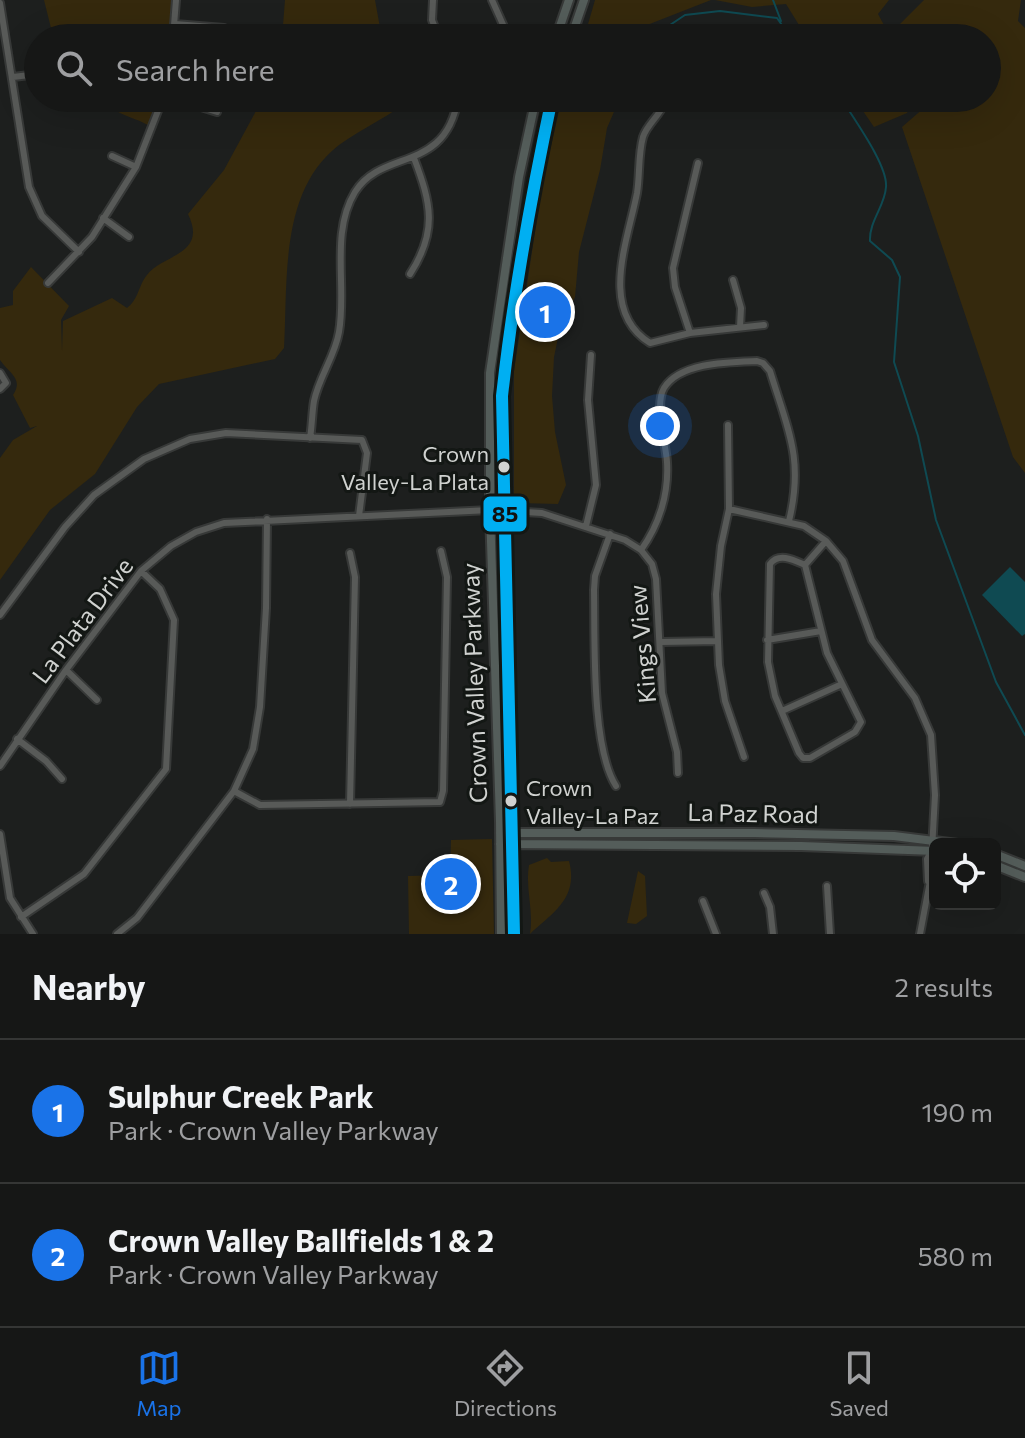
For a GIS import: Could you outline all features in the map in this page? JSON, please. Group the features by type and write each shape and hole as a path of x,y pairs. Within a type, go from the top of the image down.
{"main road":[{"path":"561,24 569,0"},
{"path":"576,24 584,0"},
{"name":"Crown Valley Parkway","path":"501,934 490,510 490,373 519,177 533,112"},
{"name":"Crown Valley Parkway","path":"514,934 502,428 504,371 537,161 549,112"},
{"name":"La Paz Road","path":"500,833 754,833 929,839"},
{"name":"La Paz Road","path":"500,844 801,846 929,851"},
{"path":"1001,856 1025,866"},
{"path":"1001,867 1025,877"}],"street":[{"path":"175,24 176,0"},
{"path":"433,0 434,24"},
{"path":"492,0 503,24"},
{"path":"0,3 29,187 35,204 55,230 79,252"},
{"path":"13,77 24,76"},
{"path":"48,283 79,252 136,167 158,112"},
{"path":"310,438 314,400 339,333 342,225 347,205 357,188 374,173 414,158 431,147 444,134 455,112"},
{"path":"659,112 644,134 638,184 618,278 625,311 634,327 650,343 690,333 764,325"},
{"path":"112,156 136,167"},
{"path":"410,274 421,257 429,233 430,210 414,158"},
{"path":"690,333 675,287 673,268 698,163"},
{"path":"103,218 129,237"},
{"path":"733,280 741,308 740,327"},
{"path":"586,526 596,485 588,400 591,355"},
{"name":"Kings View","path":"678,773 677,752 662,693 656,579 652,564 641,550 658,523 667,479 662,430 662,395 665,387 698,366 763,363 770,371 796,459 796,495 789,521"},
{"path":"0,373 3,387"},
{"path":"728,425 729,509 716,594 718,641 721,682 744,757"},
{"path":"0,615 65,527 94,495 144,459 190,439 226,433 362,440 367,453 359,516"},
{"path":"729,509 789,521 814,531 843,561 872,640 915,698 926,720 933,749 933,838"},
{"name":"La Plata Drive","path":"0,766 66,670 141,571 171,546 196,532 224,523 267,519 504,510 542,513 610,534 641,550"},
{"path":"117,934 137,918 234,791 253,749 260,707 267,519"},
{"path":"610,534 595,576 594,590 597,692 603,759 616,786"},
{"path":"805,565 826,541"},
{"path":"234,791 260,805 440,802 443,791 447,577 441,551"},
{"path":"350,553 355,577 350,804"},
{"path":"780,557 805,565 827,653 861,722 860,727 839,743 810,758 803,758 799,753 771,682 767,640 770,564 780,557"},
{"path":"21,917 84,874 166,769 174,620 160,589 141,571"},
{"path":"767,640 821,631"},
{"path":"661,642 718,641"},
{"path":"66,670 97,700"},
{"path":"782,711 842,684"},
{"path":"17,739 46,761 62,779"},
{"path":"0,834 10,898 33,934"},
{"path":"920,934 929,879"},
{"path":"827,886 830,934"},
{"path":"764,893 770,907 773,934"},
{"path":"703,901 716,934"}],"shaded area":[{"path":"44,0 173,0 170,24 50,24"},
{"path":"285,0 375,0 379,24 283,24"},
{"path":"595,0 711,0 650,24 588,24"},
{"path":"715,0 889,0 878,14 883,24 798,24 786,4 752,7"},
{"path":"924,0 1021,0 1018,21 1025,28 1025,473 1013,457 902,127 919,112 1001,112 1001,24 900,24"},
{"path":"118,112 152,112 148,125"},
{"path":"255,112 392,112 339,145 320,164 306,187 290,239 284,348 275,359 159,384 137,407 95,474 50,510 0,580 0,458 13,440 37,426 30,428 13,395 16,380 0,360 0,308 13,305 13,291 31,267 69,306 61,320 62,351 63,321 112,298 127,308 147,275 188,246 193,228 188,214 224,170"},
{"path":"559,112 614,112 607,128 600,170 579,252 575,297 560,328 554,357 552,396 555,432 566,485 558,504 519,503 514,497 514,371 542,185"},
{"path":"864,112 908,112 907,113 874,127"},
{"path":"492,839 494,934 409,934 408,876 450,875 451,840"},
{"path":"547,858 551,862 569,861 570,885 562,904 530,934 529,865"},
{"path":"638,871 645,876 647,916 636,924 627,923"}],"water":[{"path":"1010,567 1025,582 1025,634 1022,636 982,595"}],"waterway":[{"path":"773,0 781,21"},
{"path":"672,24 685,15 720,11 777,18 781,24"},
{"path":"850,112 876,154 885,178 885,194 870,241 892,260 900,277 894,362 918,436 936,520 996,682 1025,735"}],"transit line":[{"name":"85","path":"514,934 502,396 523,247 549,112"}],"place":[{"name":"Sulphur Creek Park","path":"545,312"},
{"name":"Crown Valley-La Plata","path":"504,467"},
{"name":"Crown Valley-La Paz","path":"511,801"},
{"name":"Crown Valley Ballfields 1 & 2","path":"451,884"}]}
